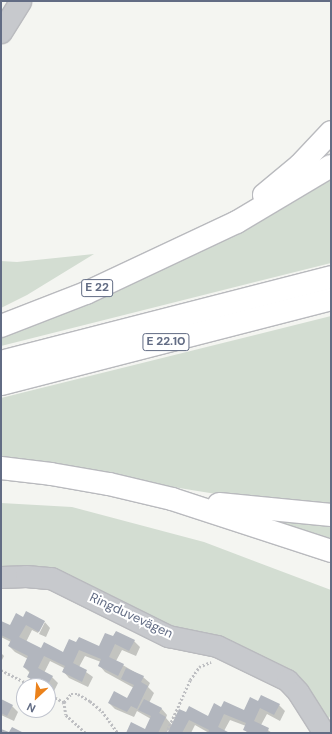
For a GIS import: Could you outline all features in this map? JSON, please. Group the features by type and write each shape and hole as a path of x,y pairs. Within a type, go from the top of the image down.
{"highway":[{"path":"191,245 240,214 268,192 300,165 331,132"},
{"name":"E 22","path":"1,326 86,293 191,245 244,219 331,166"},
{"name":"E 22.10","path":"1,362 331,277"},
{"name":"E 22.10","path":"1,384 331,299"},
{"path":"1,468 51,474 109,484 172,498 331,551"},
{"path":"172,498 331,515"}],"street":[{"path":"1,32 20,1"},
{"name":"Ringduvevägen","path":"1,577 26,576 51,578 168,636 217,646 287,680 298,692 324,733"}],"path":[{"path":"166,733 190,680 199,667 211,663 217,646"},
{"path":"1,670 16,678"},
{"path":"86,733 66,715 64,702 71,694 78,694 90,701 102,711 118,733"},
{"path":"56,698 64,702"}],"shaded area":[{"path":"331,175 331,263 1,346 1,333"},
{"path":"94,254 27,295 1,308 1,261 17,262"},
{"path":"331,316 331,509 271,503 1,459 1,398"},
{"path":"1,503 72,507 204,542 331,590 331,714 328,720 301,687 172,632 1,571"},
{"path":"233,511 331,521 331,541"}],"building":[{"path":"26,611 45,621 39,632 26,625 19,637 41,648 44,642 63,652 69,639 76,642 79,637 99,646 105,633 113,636 116,631 135,640 129,651 115,644 109,657 124,664 118,676 98,666 101,659 79,650 73,663 87,670 82,682 62,672 65,666 44,656 38,668 53,676 52,678 29,678 27,677 30,671 23,667 28,656 8,646 11,640 1,635 1,621 10,625 16,613 23,617"},
{"path":"126,668 144,676 141,682 148,686 137,709 131,706 127,712 108,703 114,691 127,698 134,685 121,679"},
{"path":"261,695 280,704 274,715 260,708 254,721 269,728 267,733 250,733 243,730 246,723 224,714 218,727 230,733 208,733 209,730 189,720 182,733 168,732 179,709 186,712 189,706 208,716 214,703 221,707 224,701 244,710 250,697 258,701"},
{"path":"1,699 13,705 7,716 1,713"},
{"path":"144,699 162,708 159,713 166,717 158,733 126,733 131,722 145,729 151,716 138,710"},
{"path":"12,727 24,733 1,733 1,729 9,732"}]}
